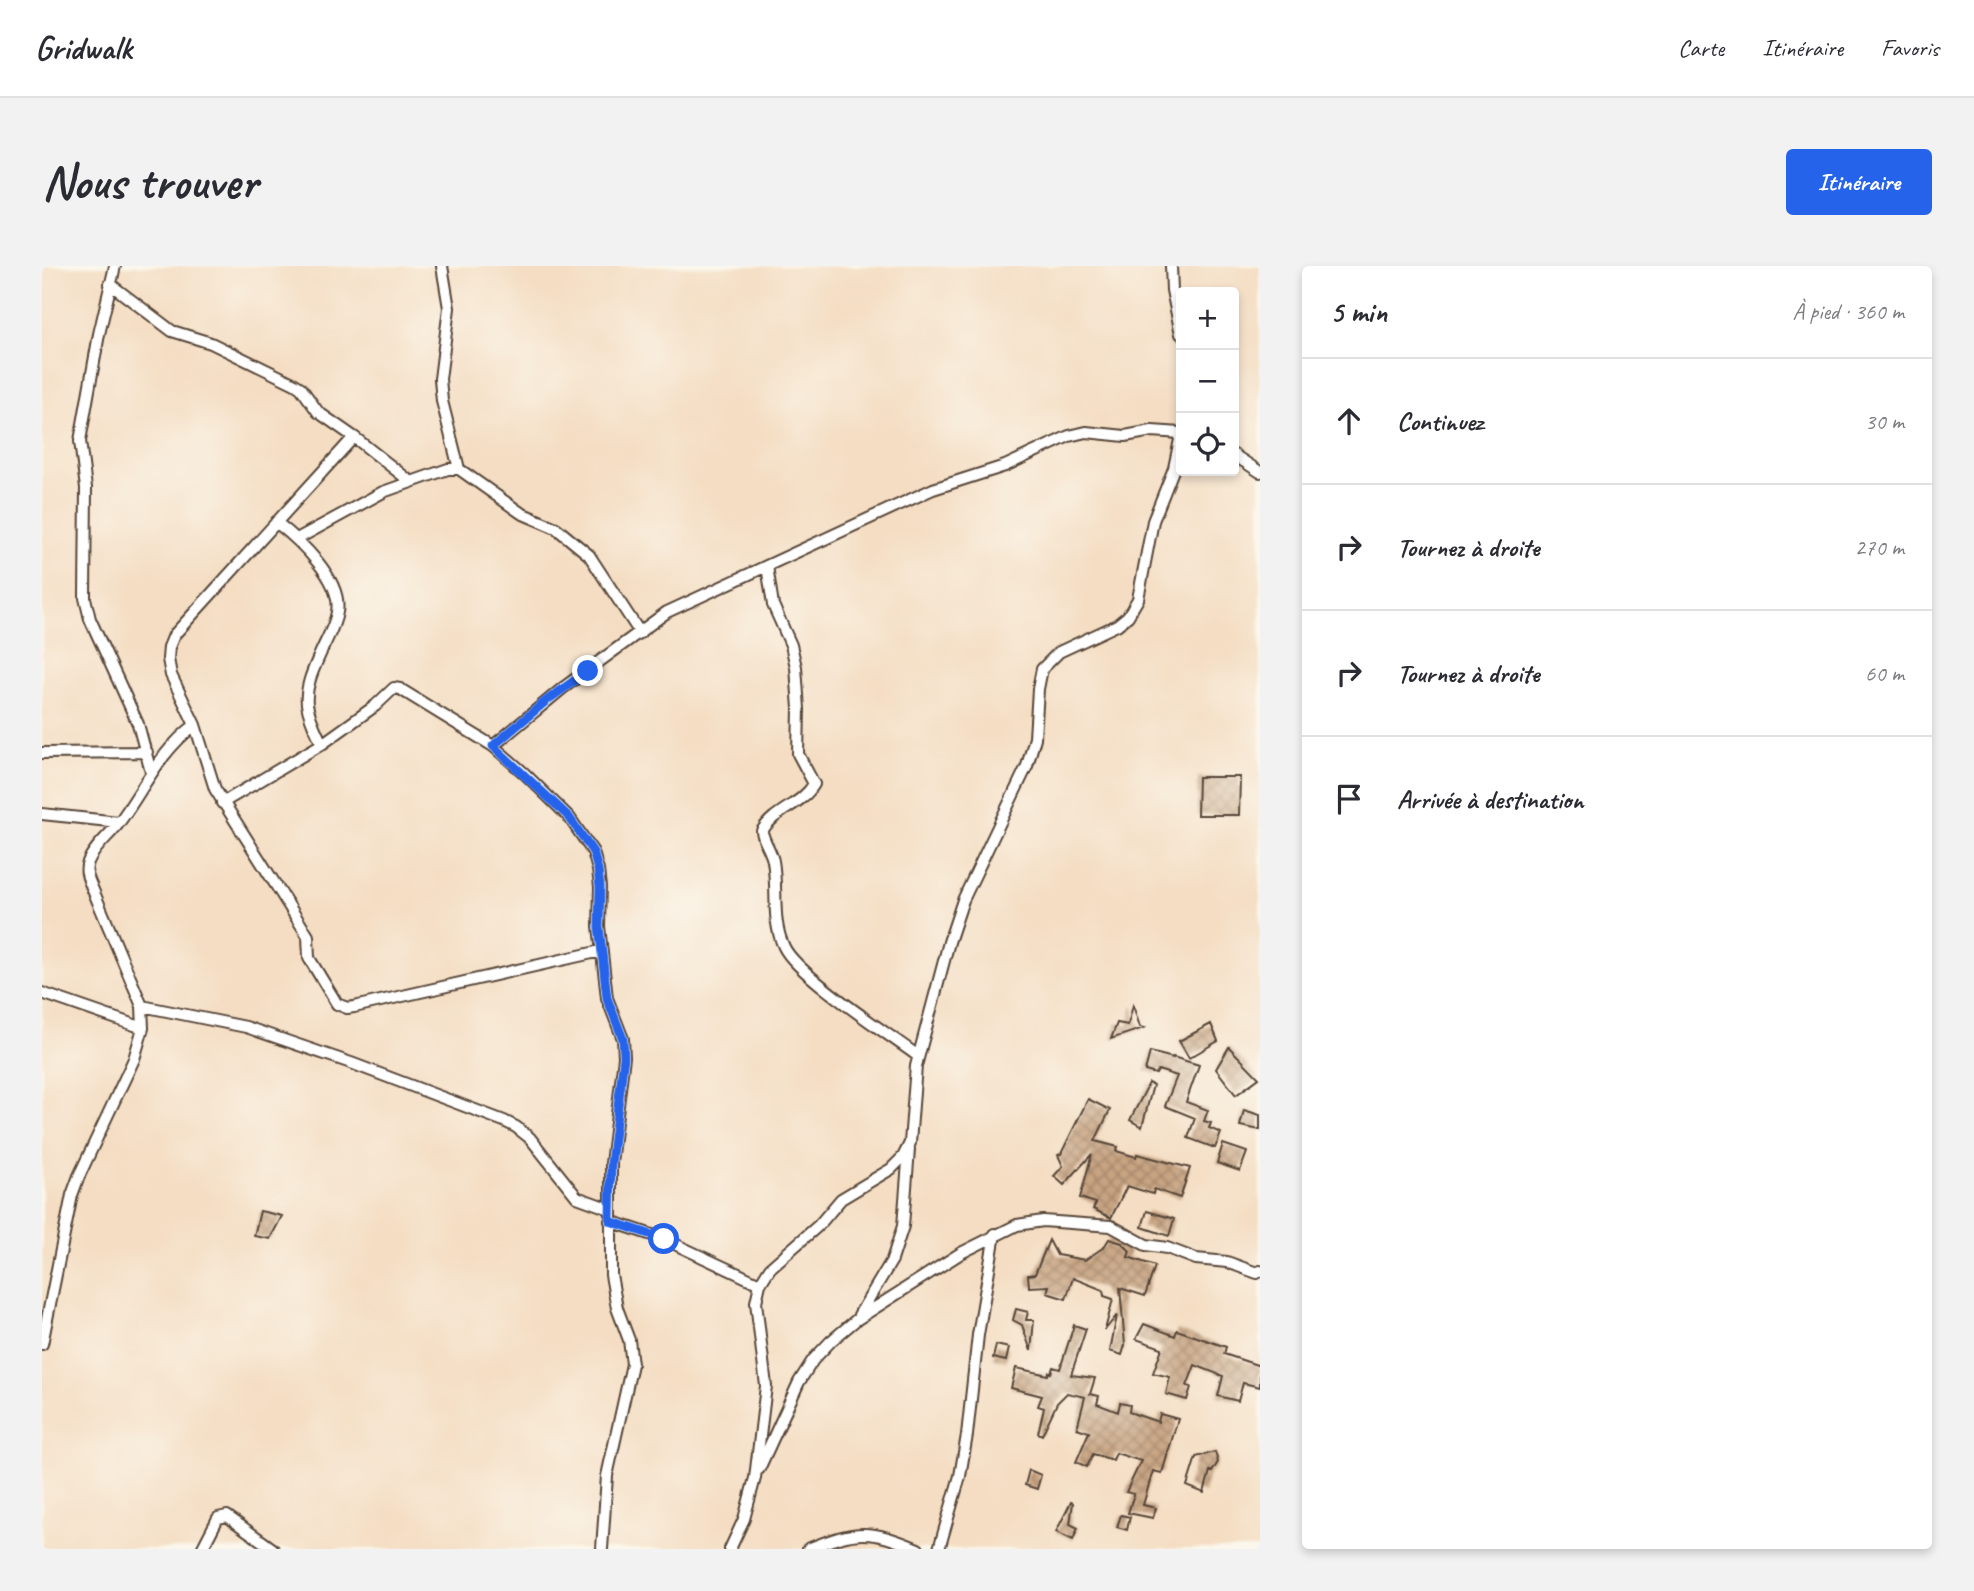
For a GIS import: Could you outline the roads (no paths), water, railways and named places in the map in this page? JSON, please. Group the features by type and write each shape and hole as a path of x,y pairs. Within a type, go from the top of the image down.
{"street":[{"path":"115,266 99,334 80,441 86,488 85,598 90,618 138,724 151,772"},
{"path":"442,266 449,308 440,380 442,401 459,469"},
{"path":"1171,266 1176,310"},
{"path":"110,284 172,331 211,343 295,383 318,412 411,482"},
{"path":"493,746 554,694 667,612 933,489 1005,466 1069,436 1086,432 1125,436 1152,431 1176,433"},
{"path":"354,437 174,635 169,647 168,659 172,675 195,725 215,789 308,936 312,965 337,1004 342,1007 354,1007 601,951"},
{"path":"1239,457 1260,472"},
{"path":"856,1320 892,1260 903,1226 913,1084 918,1056 963,900 1027,766 1035,738 1042,669 1059,652 1117,625 1128,616 1138,599 1153,521 1176,458"},
{"path":"298,539 368,499 448,469 459,469 521,513 556,528 589,555 640,633"},
{"path":"276,522 298,539 329,578 337,598 338,611 307,691 309,715 322,744"},
{"path":"767,566 773,605 791,645 796,667 798,754 814,784 806,795 768,821 762,831 772,858 778,930 784,948 793,960 820,984 918,1056"},
{"path":"222,803 322,744 375,706 394,688 400,689 493,746 569,817 593,852 600,887 599,926 607,998 623,1039 624,1057 611,1163 610,1221 613,1294 629,1340 632,1364 607,1476 602,1549"},
{"path":"42,1344 72,1195 134,1059 143,1028 142,1006 87,876 89,860 120,822 151,772 173,744 195,725"},
{"path":"42,753 147,752"},
{"path":"42,814 120,822"},
{"path":"42,993 143,1028"},
{"path":"142,1006 246,1027 351,1063 504,1121 530,1138 577,1197 610,1209"},
{"path":"730,1549 744,1519 755,1478 766,1386 756,1302 760,1284 770,1268 819,1225 841,1199 891,1169 903,1157 909,1143"},
{"path":"610,1221 673,1242 760,1284"},
{"path":"755,1478 799,1382 813,1360 831,1341 856,1320 995,1234 1030,1221 1111,1226 1146,1245 1167,1248 1196,1259 1227,1262 1257,1273 1260,1271"},
{"path":"939,1549 960,1476 978,1335 995,1234"},
{"path":"202,1549 218,1518 227,1516 273,1549"},
{"path":"808,1549 857,1532 885,1535 918,1549"}]}
